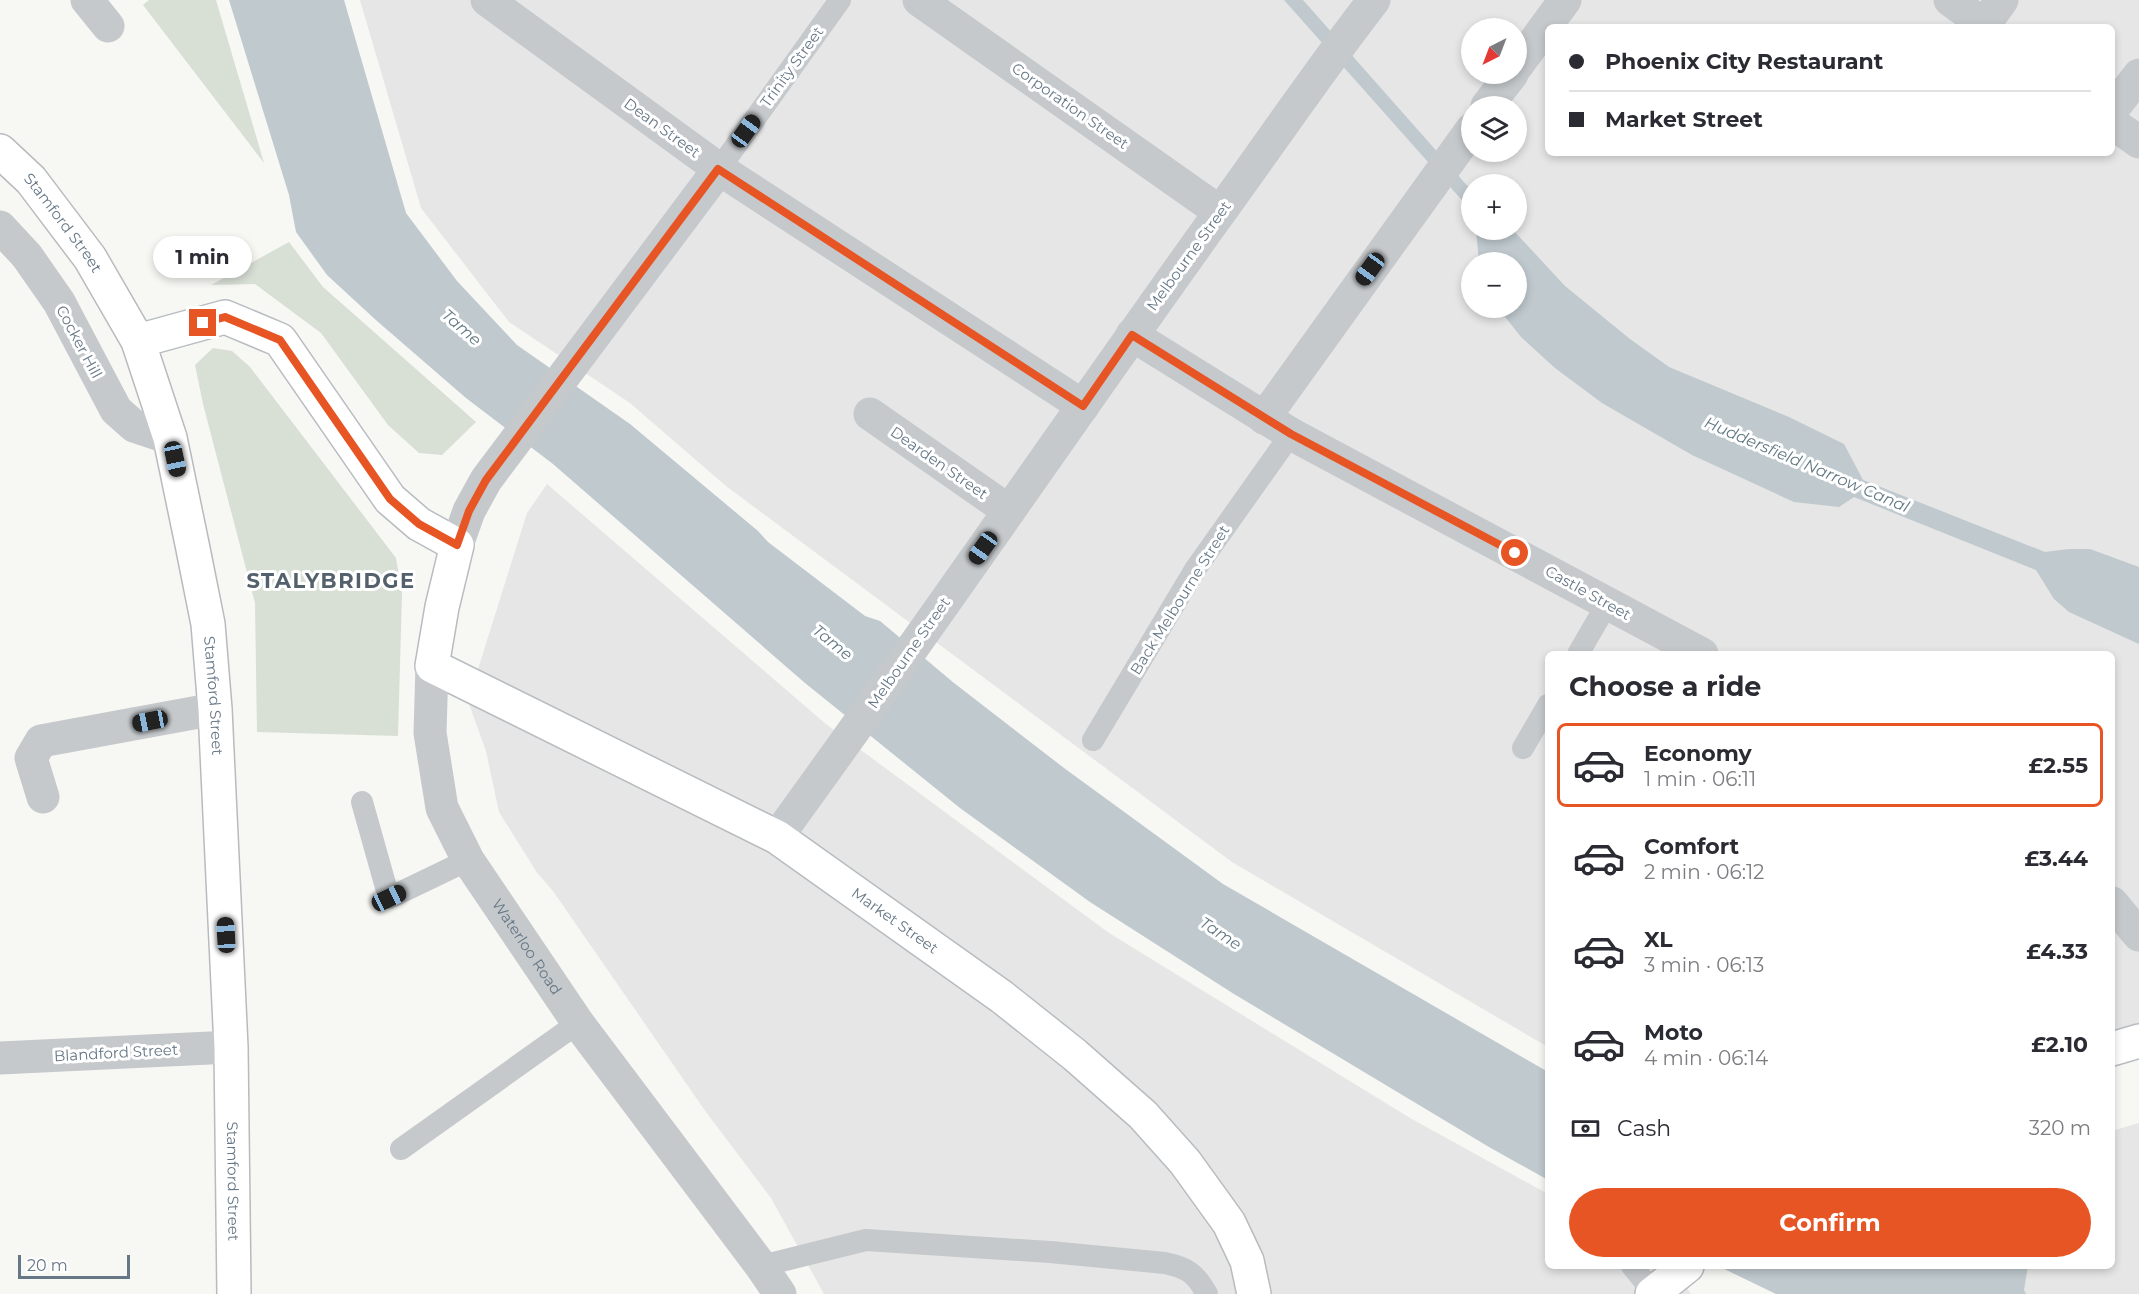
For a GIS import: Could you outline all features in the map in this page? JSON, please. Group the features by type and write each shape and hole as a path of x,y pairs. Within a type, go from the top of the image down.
{"main road":[{"name":"Stamford Street","path":"0,151 31,180 90,258 138,341 170,438 208,624 215,709 231,1047 234,1294"},
{"path":"138,341 225,317 280,340 390,499 419,524 457,545"},
{"name":"Waterloo Road","path":"432,666 442,607 457,545"},
{"name":"Market Street","path":"432,666 777,837 1002,997 1075,1055 1143,1115 1185,1162 1228,1223 1247,1261 1254,1294"},
{"path":"2115,1048 2139,1041"},
{"path":"1653,1293 1683,1269"}],"street":[{"path":"87,0 108,26"},
{"name":"Dean Street","path":"487,0 718,169 1083,406"},
{"name":"Corporation Street","path":"919,0 1220,212"},
{"path":"1547,24 1565,0"},
{"path":"1950,0 1991,17"},
{"name":"Melbourne Street","path":"777,837 858,727 1132,335 1366,10"},
{"path":"1527,52 1545,27"},
{"path":"2115,106 2139,75"},
{"path":"2115,125 2139,142"},
{"name":"Back Melbourne Street","path":"1277,426 1410,213 1461,143"},
{"name":"Trinity Street","path":"457,545 469,511 486,480 718,169"},
{"name":"Cocker Hill","path":"0,227 27,256 59,302 116,410 135,426 170,438"},
{"name":"Castle Street","path":"1132,335 1277,426 1696,651"},
{"name":"Dearden Street","path":"870,414 1009,511"},
{"name":"Waterloo Road","path":"432,666 430,733 442,808 468,860 578,1023 780,1294"},
{"path":"43,797 31,758 41,741 215,709"},
{"path":"2115,907 2139,935"},
{"name":"Blandford Street","path":"0,1058 231,1047"}],"lane":[{"name":"Trinity Street","path":"718,169 840,0"},
{"name":"Back Melbourne Street","path":"1094,740 1277,426"},
{"path":"1580,651 1607,604"},
{"path":"1523,748 1545,710"},
{"path":"362,802 389,898 468,860"},
{"path":"401,1149 578,1023"},
{"path":"761,1266 866,1240 1050,1252 1165,1263 1182,1267 1198,1278 1207,1294"},
{"path":"1634,1269 1653,1293"}],"shaded area":[{"path":"149,0 216,0 264,163 143,5"},
{"path":"360,0 2139,0 2139,1023 2115,1029 2115,651 1545,651 1545,1045 1232,862 726,486 630,403 509,322 421,208"},
{"path":"289,242 323,287 476,422 442,455 419,453 388,425 321,333 255,284 211,285"},
{"path":"213,348 232,351 250,367 396,558 402,593 398,736 257,732 255,603 195,365"},
{"path":"547,484 827,725 1109,933 1410,1118 1545,1192 1545,1269 1675,1269 1691,1294 824,1294 771,1198 706,1112 553,891 538,874 499,812 486,751 468,701 527,513"},
{"path":"2139,1123 2139,1294 1798,1294 1815,1269 2115,1269 2115,1130"}],"water":[{"name":"Tame","path":"229,0 344,0 406,213 457,281 517,345 630,424 758,531 768,542 865,616 880,621 954,683 1064,768 1223,884 1545,1070 1545,1178 1234,994 1090,902 960,808 805,683 553,464 466,398 377,321 327,275 296,232 289,195"},
{"path":"1284,0 1303,0 1461,179 1461,199"},
{"name":"Huddersfield Narrow Canal","path":"1477,240 1522,240 1565,286 1630,339 1669,367 1789,417 1844,444 1863,480 2045,552 2090,549 2139,567 2139,644 2069,612 2054,599 2036,570 1854,497 1839,507 1794,502 1692,455 1602,403 1555,368 1521,337 1506,318 1527,318 1527,252 1478,252"},
{"path":"1724,1269 2028,1269 2024,1290 2026,1294 1776,1294"}],"district":[{"name":"STALYBRIDGE","path":"331,581"}],"route":[{"path":"203,323 225,317 280,340 390,499 419,524 457,545 469,511 486,480 718,169 1083,406 1132,335 1291,434 1515,553"}]}
